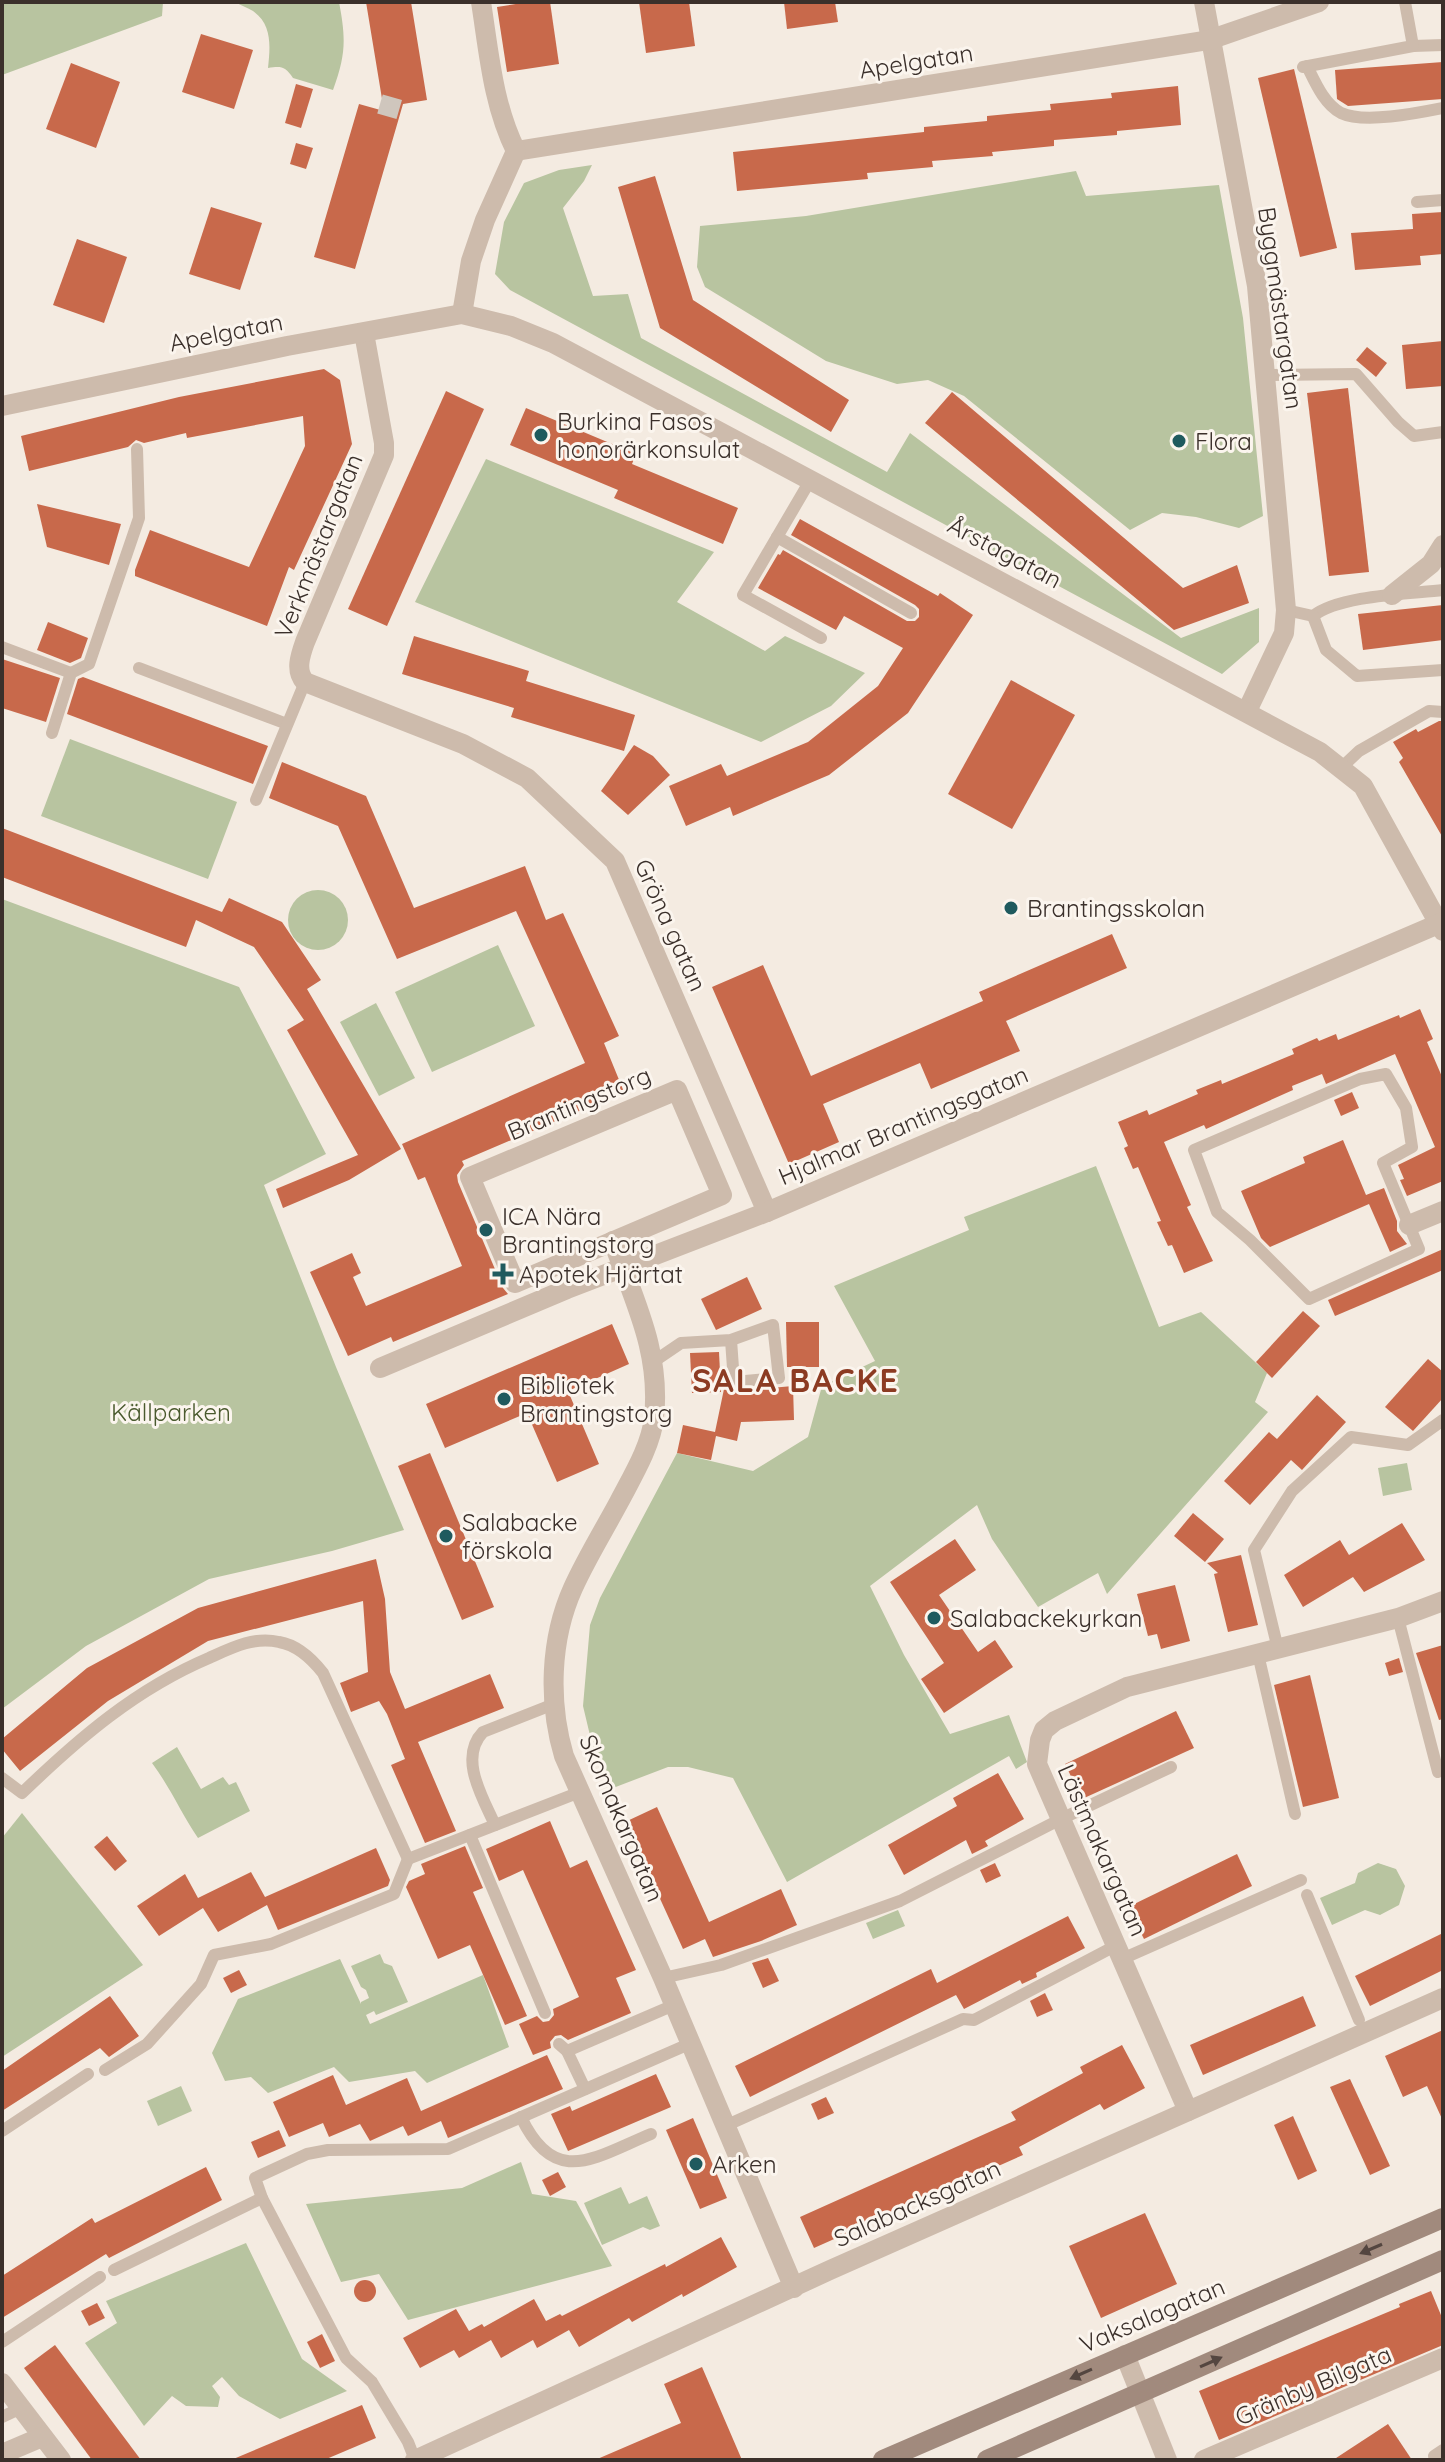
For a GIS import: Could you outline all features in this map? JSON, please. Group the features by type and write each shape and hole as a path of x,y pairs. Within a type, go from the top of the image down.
{"main road":[{"name":"Vaksalagatan","path":"883,2460 1443,2218"},
{"path":"987,2460 1443,2260"}],"street":[{"path":"462,314 471,261 485,220 516,151 505,128 496,95 481,2"},
{"name":"Byggmästargatan","path":"1204,2 1257,286 1286,610 1284,633 1247,711"},
{"name":"Apelgatan","path":"516,151 1209,40 1319,2"},
{"name":"Apelgatan","path":"2,406 273,349 462,314"},
{"name":"Årstagatan","path":"462,314 511,326 553,343 1320,752 1363,786 1442,925"},
{"name":"Verkmästargatan","path":"305,682 300,677 299,659 384,455 364,333"},
{"path":"1392,595 1431,564 1443,545"},
{"name":"Gröna gatan","path":"305,682 463,744 527,778 615,861 767,1212"},
{"name":"Hjalmar Brantingsgatan","path":"380,1368 767,1212 1442,925"},
{"name":"Brantingstorg","path":"677,1090 722,1195 613,1241 515,1283 470,1177 677,1090"},
{"path":"1409,1225 1443,1211"},
{"name":"Skomakargatan","path":"613,1241 640,1307 653,1362 654,1410 651,1430 630,1481 573,1588 562,1616 557,1642 554,1704 564,1756 663,1978 794,2288"},
{"name":"Lästmakargatan","path":"1188,2111 1037,1764 1044,1730 1055,1721 1127,1687 1398,1618 1443,1601"},
{"name":"Salabacksgatan","path":"415,2460 1443,1998"},
{"path":"1125,2355 1167,2460"},
{"name":"Gränby Bilgata","path":"1204,2460 1443,2358"},
{"path":"2,2383 11,2413 42,2437 61,2460"},
{"path":"2,2454 42,2437"}],"lane":[{"path":"1405,2 1413,46"},
{"path":"1443,45 1413,46 1304,67 1324,97 1341,113 1368,118 1443,108"},
{"path":"1417,202 1443,200"},
{"path":"1265,375 1356,374 1414,436 1443,432"},
{"path":"52,733 71,673 89,664 139,518 137,449"},
{"path":"811,479 743,595 821,638"},
{"path":"777,537 911,613"},
{"path":"1313,616 1326,606 1443,590"},
{"path":"1286,610 1313,616"},
{"path":"1313,616 1326,650 1357,676 1443,670"},
{"path":"2,647 71,673"},
{"path":"139,668 287,724"},
{"path":"256,800 305,682"},
{"path":"1342,767 1359,751 1429,711 1443,712"},
{"path":"1386,1074 1406,1108 1412,1147 1383,1163 1409,1225 1419,1249 1309,1299 1217,1212 1194,1150 1360,1079 1386,1074"},
{"path":"653,1362 681,1343 731,1340 773,1325 779,1378 734,1382 731,1340"},
{"path":"1295,1814 1254,1550 1292,1491 1351,1437 1408,1445 1443,1420"},
{"path":"1398,1618 1438,1772"},
{"path":"2,1778 22,1793 73,1744 157,1683 241,1644 278,1641 304,1653 323,1673 408,1859 394,1894 271,1944 214,1955 201,1984 147,2044 105,2070"},
{"path":"495,1825 475,1777 471,1754 475,1740 483,1732 554,1704"},
{"path":"663,1978 721,1965 900,1901 1171,1767"},
{"path":"408,1859 580,1792"},
{"path":"470,1835 545,2013"},
{"path":"725,2126 963,2019 974,2020 1120,1952 1301,1880"},
{"path":"1307,1895 1359,2020"},
{"path":"585,2089 563,2048 674,2005"},
{"path":"415,2460 408,2442 372,2382 346,2358 262,2198 255,2178 307,2154 328,2150 448,2149 689,2044"},
{"path":"2,2131 88,2074"},
{"path":"521,2117 535,2144 548,2155 565,2162 581,2163 651,2134"},
{"path":"114,2270 262,2198"},
{"path":"2,2342 100,2277"}],"green space":[{"path":"2,2 163,2 162,16 2,75"},
{"path":"235,2 339,2 344,46 333,90 293,78 282,68 268,68 269,37 264,23 253,11"},
{"path":"592,165 563,208 593,296 628,294 641,338 887,472 910,433 1181,638 1259,608 1259,642 1222,674 510,290 495,274 504,222 524,183 559,170"},
{"path":"1076,171 1086,196 1219,185 1243,318 1263,516 1239,528 1196,517 1162,513 1130,530 964,396 928,380 897,384 826,361 705,287 697,267 700,226 806,216"},
{"path":"486,459 714,552 677,602 765,651 785,636 865,673 831,706 761,742 415,602"},
{"path":"70,739 237,802 208,879 41,816"},
{"path":"318,890 329,892 339,899 346,909 346,931 339,941 329,948 318,950 307,948 297,941 290,931 288,920 290,909 297,899 307,892"},
{"name":"Källparken","path":"2,899 239,987 326,1154 264,1185 404,1530 332,1551 209,1579 86,1646 2,1709"},
{"path":"498,945 535,1026 432,1072 395,992"},
{"path":"376,1003 415,1078 379,1096 340,1022"},
{"path":"1096,1166 1159,1327 1201,1312 1267,1373 1255,1402 1268,1412 1107,1594 1098,1573 1038,1607 992,1539 977,1505 870,1586 904,1655 950,1734 1009,1715 1027,1762 1016,1769 1009,1756 787,1882 733,1778 688,1767 668,1767 613,1788 593,1748 583,1706 590,1625 600,1598 677,1453 753,1471 808,1437 822,1386 875,1361 834,1286 969,1230 964,1217"},
{"path":"1407,1463 1412,1490 1383,1496 1378,1468"},
{"path":"177,1747 201,1789 223,1777 229,1785 236,1782 250,1811 198,1838 152,1763"},
{"path":"22,1813 143,1965 2,2057 2,1838"},
{"path":"1378,1863 1396,1869 1405,1886 1399,1905 1380,1915 1365,1910 1332,1925 1320,1898 1355,1883 1358,1873"},
{"path":"898,1910 905,1926 873,1939 866,1923"},
{"path":"380,1954 384,1963 392,1966 408,2002 376,2015 374,2011 366,2015 370,2024 483,1975 509,2047 427,2083 415,2071 349,2082 334,2067 268,2093 251,2077 225,2081 212,2053 238,1999 340,1959 361,2004 369,1998 351,1966"},
{"path":"181,2086 192,2111 158,2126 147,2101"},
{"path":"521,2162 532,2194 576,2201 612,2266 408,2320 379,2274 341,2282 306,2204 462,2188"},
{"path":"621,2187 629,2204 647,2196 660,2226 650,2230 643,2227 602,2245 584,2203"},
{"path":"246,2243 302,2359 347,2391 280,2419 239,2396 222,2377 212,2386 220,2397 218,2407 186,2406 172,2396 144,2426 85,2343 117,2323 106,2301"}],"building":[{"path":"366,2 411,2 427,100 403,104 355,269 314,257 359,104 384,111"},
{"path":"550,2 559,64 507,72 497,7"},
{"path":"639,2 689,2 695,46 646,53"},
{"path":"784,2 835,2 838,22 787,29"},
{"path":"201,34 253,50 234,109 182,92"},
{"path":"1443,62 1443,99 1348,106 1337,99 1335,70"},
{"path":"71,63 120,82 96,148 46,129"},
{"path":"1294,69 1337,248 1300,257 1258,78"},
{"path":"296,84 313,89 301,128 285,123"},
{"path":"1178,86 1181,125 1117,131 1117,135 1054,140 1054,146 992,152 993,156 932,161 933,167 867,173 868,179 737,191 733,152 924,132 924,127 987,121 987,116 1051,110 1050,104 1112,98 1111,93"},
{"path":"296,143 313,148 306,169 290,164"},
{"path":"655,176 693,300 849,400 831,432 660,328 618,187"},
{"path":"211,207 262,223 240,290 189,274"},
{"path":"1443,212 1443,254 1420,256 1421,265 1355,270 1351,233 1413,229 1412,214"},
{"path":"77,239 127,257 104,323 53,305"},
{"path":"1443,341 1443,386 1406,389 1402,345"},
{"path":"1367,347 1387,363 1376,377 1356,360"},
{"path":"324,369 340,380 352,444 294,570 289,567 267,626 135,576 135,570 150,530 249,567 305,446 303,416 187,438 186,433 144,443 136,440 128,447 29,471 21,436 179,397"},
{"path":"1348,388 1369,572 1329,576 1307,393"},
{"path":"446,391 484,409 387,626 348,609"},
{"path":"952,392 1183,588 1237,565 1249,603 1174,630 925,423"},
{"path":"526,408 636,454 632,464 738,508 723,544 614,498 618,490 510,445"},
{"path":"37,504 121,524 109,565 47,547"},
{"path":"800,519 938,596 940,593 973,615 908,713 829,775 733,816 730,807 686,826 669,786 721,764 727,776 808,742 878,686 903,648 844,616 836,630 758,588 778,554 783,550 907,621 915,621 919,617 919,609 915,605 791,535"},
{"path":"1443,605 1443,640 1363,650 1358,614"},
{"path":"48,622 88,638 81,658 70,663 37,650"},
{"path":"414,636 529,671 526,681 635,715 624,751 511,717 514,708 402,674"},
{"path":"2,659 60,678 46,722 2,708"},
{"path":"83,677 268,746 253,784 67,714 78,679"},
{"path":"1011,680 1075,715 1012,829 948,794"},
{"path":"1443,721 1443,838 1399,762 1403,758 1393,742"},
{"path":"634,745 653,756 670,775 628,815 601,791"},
{"path":"282,762 366,796 414,908 525,866 546,920 563,913 619,1036 604,1043 624,1092 462,1161 464,1165 457,1175 458,1182 508,1294 393,1342 391,1337 348,1356 310,1272 352,1253 361,1273 353,1277 366,1306 462,1266 425,1177 418,1180 402,1144 585,1063 516,911 397,959 338,826 269,798"},
{"path":"2,828 222,912 229,898 282,922 321,980 307,989 401,1149 349,1180 283,1208 276,1189 358,1155 287,1030 304,1020 254,947 196,920 186,947 2,877"},
{"path":"1112,934 1127,968 1006,1021 1020,1051 931,1089 920,1063 823,1104 839,1142 789,1164 712,987 763,965 811,1076 983,1001 979,992"},
{"path":"1420,1009 1433,1039 1427,1042 1443,1079 1443,1181 1407,1196 1400,1180 1404,1179 1398,1165 1435,1147 1395,1054 1326,1084 1322,1074 1206,1129 1204,1125 1164,1142 1191,1205 1187,1207 1213,1261 1184,1273 1172,1245 1168,1246 1157,1222 1161,1221 1138,1167 1133,1169 1118,1122 1147,1110 1149,1115 1198,1094 1196,1090 1221,1080 1222,1084 1294,1054 1292,1049 1317,1038 1319,1041 1336,1034 1338,1040"},
{"path":"1352,1092 1359,1108 1341,1116 1334,1100"},
{"path":"1343,1140 1366,1195 1384,1188 1397,1221 1397,1231 1407,1244 1390,1252 1369,1204 1270,1247 1261,1238 1241,1191 1305,1163 1303,1157"},
{"path":"1443,1249 1443,1270 1335,1316 1328,1300"},
{"path":"747,1277 762,1309 716,1330 701,1299"},
{"path":"1303,1311 1320,1326 1272,1378 1256,1362"},
{"path":"786,1322 819,1322 819,1367 787,1367"},
{"name":"Bibliotek Brantingstorg","path":"612,1324 629,1364 568,1391 599,1464 557,1482 527,1413 445,1448 426,1404"},
{"path":"719,1352 721,1392 692,1393 690,1353"},
{"path":"1428,1359 1443,1372 1443,1398 1413,1431 1385,1407"},
{"path":"793,1386 794,1420 741,1422 737,1441 716,1436 711,1460 677,1453 683,1425 715,1432 724,1389 735,1391"},
{"path":"1317,1395 1346,1422 1302,1470 1291,1460 1250,1505 1224,1481 1269,1432 1277,1439"},
{"name":"Salabacke förskola","path":"430,1453 494,1607 462,1620 398,1466"},
{"path":"1193,1513 1224,1539 1205,1562 1174,1536"},
{"path":"1402,1523 1425,1560 1364,1592 1353,1577 1303,1607 1284,1575 1340,1540 1349,1555"},
{"name":"Salabackekyrkan","path":"955,1539 976,1570 939,1595 978,1652 995,1640 1013,1667 944,1713 921,1679 944,1663 890,1582"},
{"path":"1241,1555 1258,1625 1228,1632 1214,1574 1218,1573 1207,1563"},
{"path":"376,1559 385,1599 390,1672 405,1709 490,1674 504,1708 418,1742 456,1831 425,1843 391,1765 405,1759 387,1714 379,1701 351,1712 340,1683 368,1672 363,1601 208,1641 108,1701 20,1771 2,1749 2,1739 87,1668 198,1608"},
{"path":"1175,1585 1190,1641 1161,1649 1157,1634 1148,1636 1137,1594"},
{"path":"1443,1645 1443,1719 1439,1720 1416,1653"},
{"path":"1399,1658 1403,1672 1389,1676 1385,1663"},
{"path":"1310,1675 1339,1798 1303,1807 1274,1685"},
{"path":"1176,1711 1194,1748 1082,1799 1065,1764"},
{"path":"998,1773 1024,1819 985,1841 988,1846 972,1854 966,1840 904,1875 888,1845 957,1806 953,1798"},
{"path":"657,1807 709,1922 781,1889 797,1925 713,1957 705,1939 683,1949 625,1822"},
{"path":"550,1821 570,1868 587,1860 636,1970 616,1978 631,2013 568,2040 561,2035 555,2036 550,2042 551,2048 533,2055 519,2024 537,2016 543,2022 549,2021 554,2015 553,2009 579,1997 523,1870 499,1881 486,1849"},
{"path":"107,1836 127,1861 115,1871 94,1847"},
{"path":"465,1846 483,1888 473,1892 527,2016 505,2025 470,1945 438,1959 406,1887 409,1881 425,1874 421,1864"},
{"path":"376,1848 390,1880 388,1886 278,1930 267,1905 218,1932 203,1908 159,1936 137,1906 185,1874 198,1898 251,1872 265,1897"},
{"path":"1237,1854 1252,1886 1144,1939 1128,1907"},
{"path":"995,1863 1001,1876 986,1883 980,1870"},
{"path":"1068,1916 1085,1948 1036,1973 1037,1977 1022,1984 1020,1980 964,2009 956,1995 750,2097 735,2066 931,1969 937,1983"},
{"path":"1443,1933 1443,1970 1370,2006 1355,1976"},
{"path":"768,1958 779,1981 763,1988 752,1963"},
{"path":"239,1970 247,1985 231,1993 223,1978"},
{"path":"1045,1993 1053,2010 1037,2017 1030,2001"},
{"path":"110,1996 139,2036 109,2057 100,2048 2,2111 2,2071"},
{"path":"1303,1996 1316,2026 1203,2075 1190,2045"},
{"path":"1443,2030 1443,2121 1427,2086 1403,2097 1385,2056"},
{"path":"1122,2045 1145,2088 1104,2110 1100,2104 1019,2147 1023,2155 814,2248 800,2217 1016,2120 1011,2112 1083,2073 1080,2067"},
{"path":"547,2055 563,2089 448,2138 441,2121 408,2136 403,2126 370,2141 360,2124 329,2137 323,2123 289,2137 273,2102 333,2075 346,2105 407,2078 421,2111"},
{"path":"656,2074 671,2107 568,2151 551,2114 570,2106 572,2111"},
{"path":"1350,2079 1390,2166 1370,2175 1330,2087"},
{"path":"826,2097 834,2113 818,2120 811,2104"},
{"path":"1293,2116 1317,2171 1298,2180 1274,2125"},
{"name":"Arken","path":"693,2118 727,2198 700,2209 666,2130"},
{"path":"279,2130 286,2146 258,2158 251,2142"},
{"path":"206,2167 222,2200 109,2258 106,2254 2,2318 2,2276 92,2218 95,2223"},
{"path":"558,2172 566,2187 550,2196 542,2180"},
{"path":"1145,2213 1177,2284 1101,2318 1069,2246"},
{"path":"721,2237 737,2267 632,2322 629,2318 579,2347 569,2330 537,2348 533,2340 501,2358 491,2340 459,2358 454,2350 420,2368 403,2338 456,2309 469,2331 482,2324 484,2327 534,2299 546,2321 560,2314 562,2316"},
{"path":"365,2280 373,2283 376,2291 373,2299 365,2302 357,2299 354,2291 357,2283"},
{"path":"1431,2291 1443,2320 1443,2345 1219,2440 1199,2391 1400,2307 1399,2304"},
{"path":"97,2303 105,2318 89,2326 81,2311"},
{"path":"322,2334 335,2361 320,2368 307,2342"},
{"path":"55,2345 141,2460 92,2460 24,2368"},
{"path":"702,2367 742,2460 595,2460 681,2423 664,2384"},
{"path":"362,2405 376,2438 324,2460 231,2460"},
{"path":"1388,2424 1412,2460 1333,2460"}],"tunnel":[{"path":"380,104 401,110"}],"place":[{"name":"Burkina Fasos honorärkonsulat","path":"541,435"},
{"name":"Flora","path":"1179,441"},
{"name":"Brantingsskolan","path":"1011,908"},
{"name":"ICA Nära Brantingstorg","path":"486,1230"},
{"name":"Apotek Hjärtat","path":"503,1274"},
{"name":"Bibliotek Brantingstorg","path":"504,1399"},
{"name":"Salabacke förskola","path":"446,1536"},
{"name":"Salabackekyrkan","path":"934,1618"},
{"name":"Arken","path":"696,2164"}],"district":[{"name":"SALA BACKE","path":"796,1380"}]}
